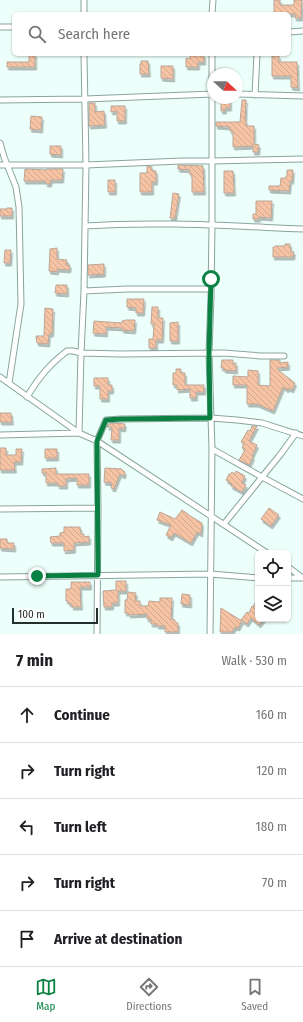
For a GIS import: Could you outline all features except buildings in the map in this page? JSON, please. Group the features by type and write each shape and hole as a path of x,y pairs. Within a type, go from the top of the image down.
{"street":[{"path":"84,0 84,12"},
{"path":"212,12 213,0"},
{"path":"0,27 12,27"},
{"path":"291,32 303,31"},
{"path":"79,433 84,291 86,165 84,56"},
{"path":"212,56 212,68"},
{"path":"255,95 257,56"},
{"path":"0,100 85,99 207,94"},
{"path":"243,94 303,96"},
{"path":"210,634 212,449 209,353 212,225 212,104"},
{"path":"0,143 18,196 21,304 9,383"},
{"path":"0,165 86,165 182,161 303,159"},
{"path":"85,226 115,224 212,225 303,229"},
{"path":"84,291 127,289 211,289"},
{"path":"27,396 37,381 57,359 67,351 81,353 120,354 224,353 284,356"},
{"path":"0,377 79,433 97,441 263,550"},
{"path":"98,634 97,441 106,420 210,418 262,423 303,436"},
{"path":"0,435 79,433"},
{"path":"224,524 296,433"},
{"path":"212,449 303,498"},
{"path":"0,509 98,508"},
{"path":"291,569 303,578 291,578"},
{"path":"0,577 211,574 255,578"}],"route":[{"path":"37,576 98,575 97,441 106,420 210,418 209,353 211,279"}]}
